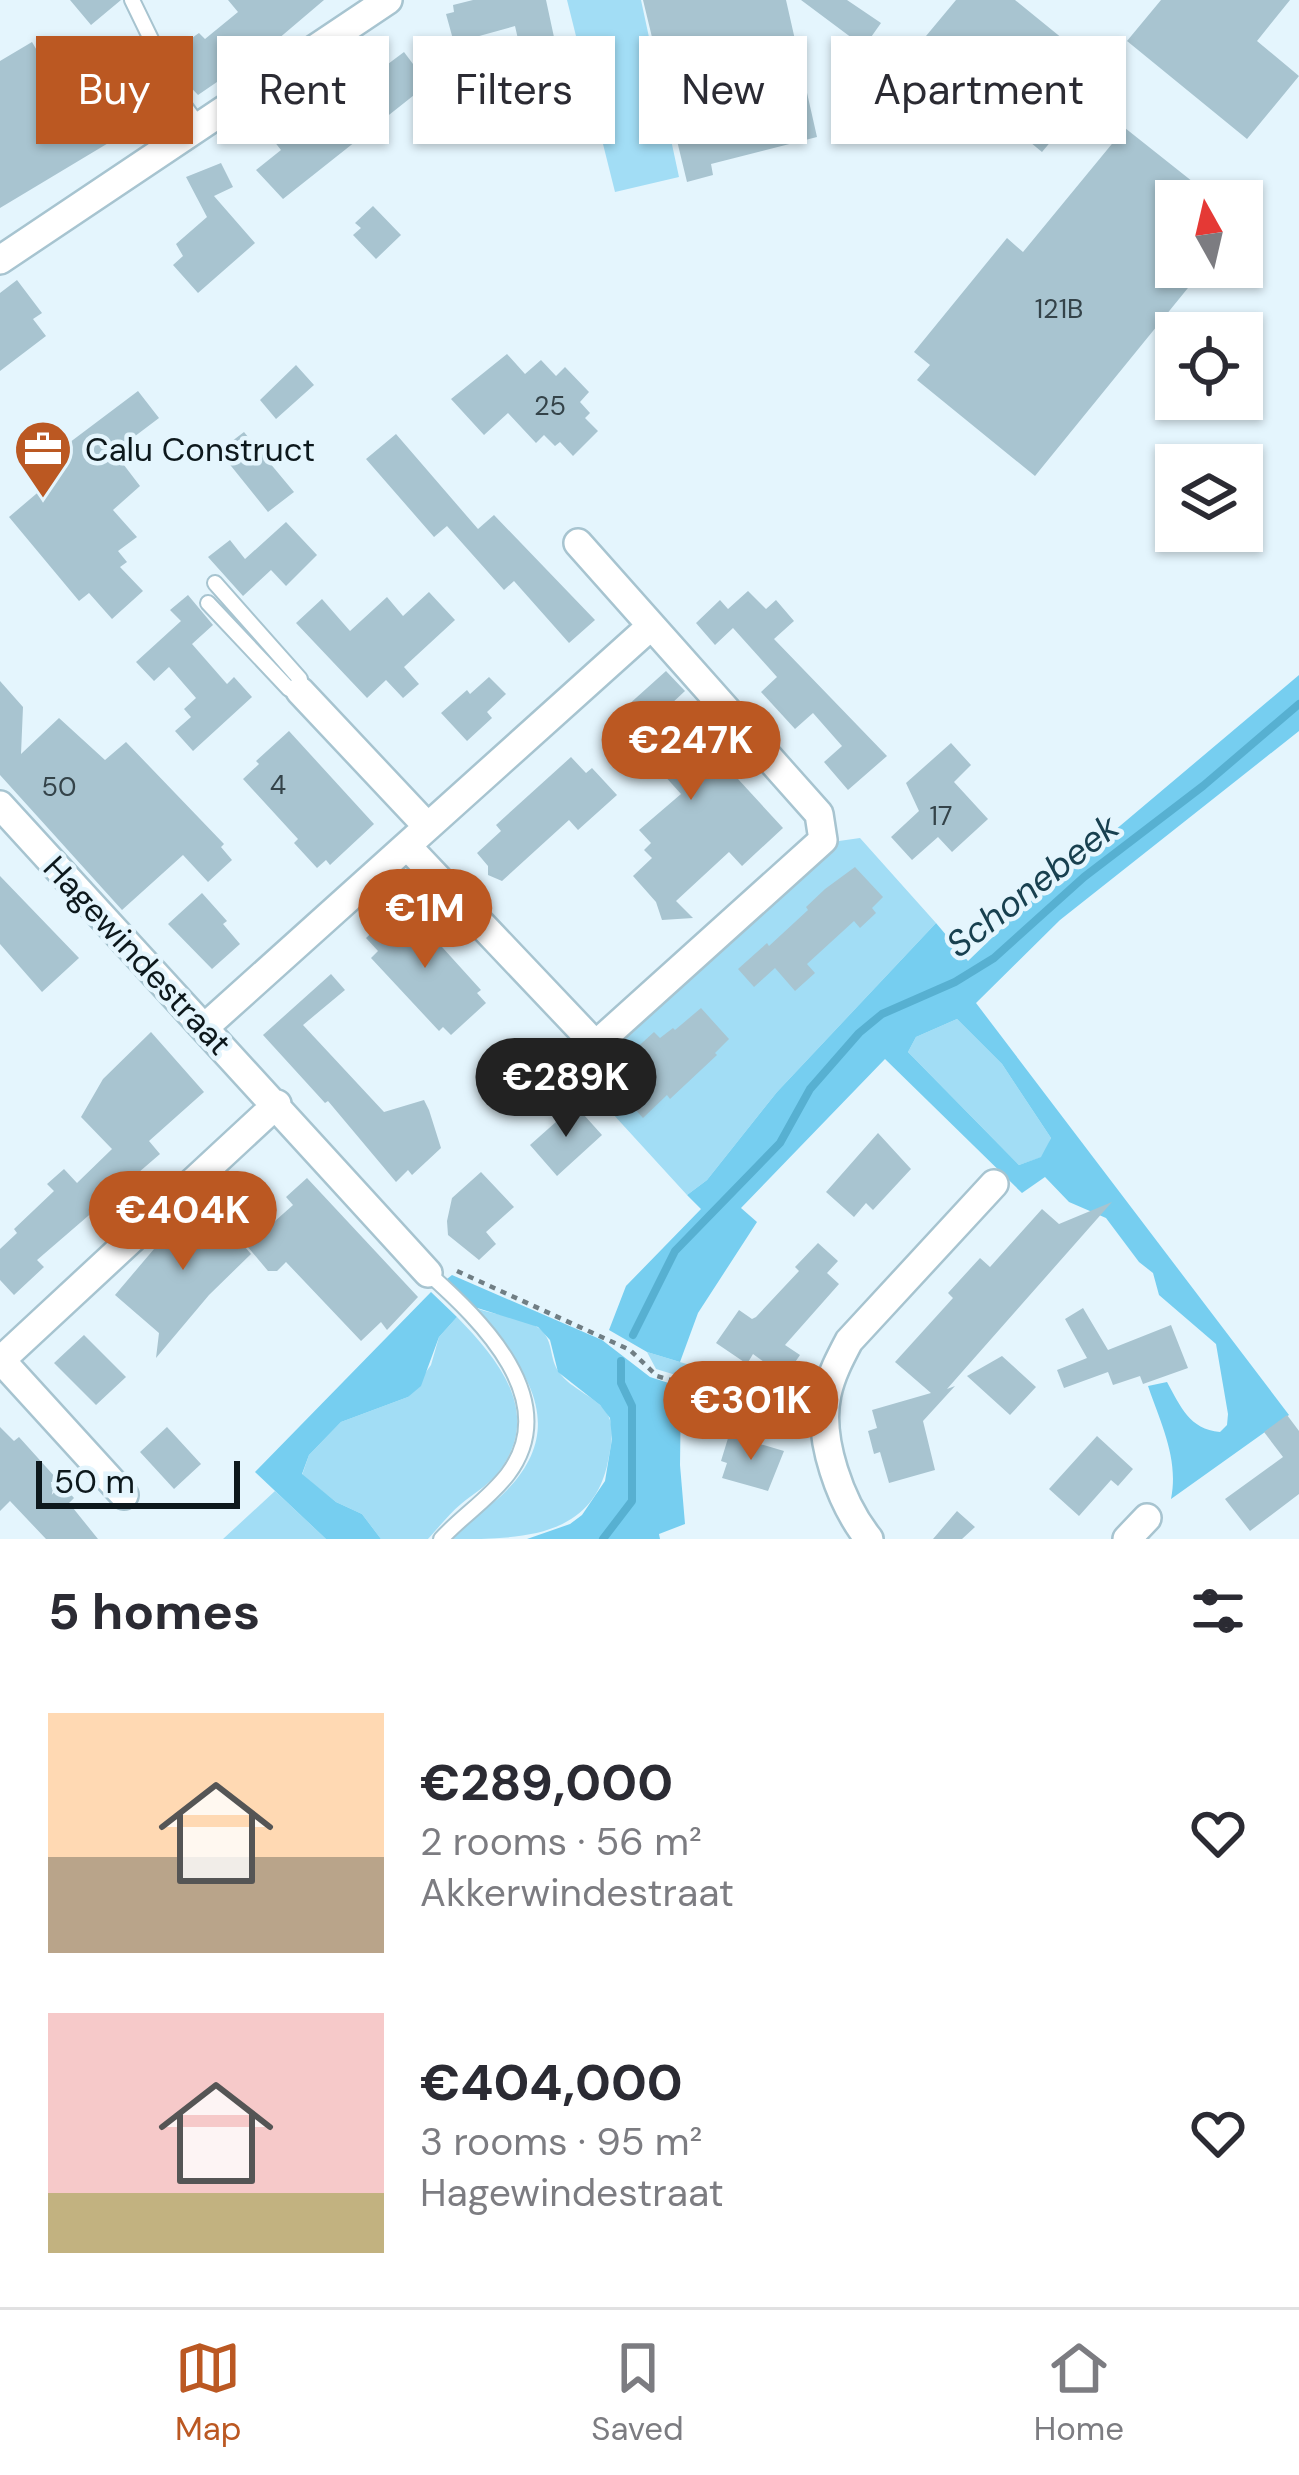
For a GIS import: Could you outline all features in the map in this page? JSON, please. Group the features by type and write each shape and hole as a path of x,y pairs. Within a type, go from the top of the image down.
{"street":[{"path":"0,260 388,0"},
{"path":"300,692 592,1041 601,1040 817,848 824,832 819,814 578,543"},
{"path":"204,1028 651,626"},
{"name":"Hagewindestraat","path":"0,805 428,1273"},
{"path":"124,1495 0,1360 277,1104"},
{"path":"868,1539 841,1491 825,1425 826,1398 850,1341 994,1184"}],"lane":[{"path":"132,0 181,101 199,126"},
{"path":"208,603 289,689 300,692 300,679 215,583"},
{"path":"428,1273 506,1360 520,1384 530,1422 524,1448 506,1477 441,1539"}],"path":[{"path":"428,1273 444,1265 567,1318 630,1350 657,1376 825,1425"}],"shaded area":[{"path":"567,0 641,0 649,36 639,36 639,144 672,144 679,177 615,192 603,144 615,144 615,36 576,36"},
{"path":"1299,675 1299,731 1060,920 976,1003 1289,1415 1171,1499 1171,1456 1148,1386 1167,1382 1193,1421 1220,1432 1228,1414 1216,1344 1159,1295 1153,1273 1106,1218 1069,1202 1045,1177 1022,1193 885,1059 741,1208 757,1222 698,1313 680,1362 647,1352 609,1330 626,1286 701,1209 687,1195 707,1180 777,1092 936,923 968,961 1025,906","holes":["957,1019 1002,1064 1051,1138 1041,1157 1019,1165 908,1052 916,1037"]},
{"path":"860,838 936,923 777,1092 707,1180 687,1195 580,1078 839,841"},
{"path":"957,1019 1002,1064 1051,1138 1042,1157 1019,1165 908,1052 916,1037"},
{"path":"452,1275 602,1340 650,1377 681,1387 685,1524 659,1534 660,1539 527,1539 582,1515 605,1481 612,1439 610,1418 558,1372 550,1340 538,1327 471,1306 447,1279"},
{"path":"431,1292 457,1317 439,1337 421,1386 408,1397 341,1422 309,1455 302,1474 336,1502 362,1514 381,1539 326,1539 255,1472"},
{"path":"471,1306 541,1330 559,1372 610,1420 610,1449 600,1487 587,1506 550,1529 503,1538 452,1539 507,1490 526,1465 536,1440 538,1416 521,1370"},
{"path":"457,1317 488,1352 511,1390 517,1431 511,1452 493,1478 428,1539 381,1539 362,1514 336,1502 302,1475 309,1455 341,1422 408,1397 431,1365 439,1337"},
{"path":"647,1352 815,1403 814,1417 656,1369"},
{"path":"275,1491 326,1539 223,1539"}],"building":[{"path":"70,0 121,0 91,25"},
{"path":"228,0 324,0 282,36 217,36 217,82 198,95 193,90 193,37 199,33 205,39 238,12"},
{"path":"473,0 546,0 554,36 517,36 515,26 479,36 452,36 446,14 454,12 453,5"},
{"path":"643,0 786,0 794,36 652,36"},
{"path":"801,0 847,0 881,23 872,36 849,36"},
{"path":"956,0 1015,0 1059,36 926,36"},
{"path":"1161,0 1290,0 1257,41 1299,76 1247,139 1127,41"},
{"path":"32,42 36,49 36,144 107,144 0,208 0,61"},
{"path":"404,52 413,64 413,96 389,115 389,63"},
{"path":"807,93 817,137 807,140"},
{"path":"1126,129 1191,180 1155,180 1155,288 1188,288 1168,312 1155,312 1155,328 1035,476 917,380 930,365 914,352 1007,238 1023,252 1112,144 1126,144"},
{"path":"276,144 352,144 283,199 256,170 281,150"},
{"path":"678,144 790,144 711,164 713,175 687,182"},
{"path":"221,163 233,187 214,196 255,243 198,293 173,265 183,256 176,244 207,217 186,177"},
{"path":"373,206 401,235 376,259 353,235 361,228 355,223"},
{"path":"17,280 42,313 33,319 46,336 0,371 0,293"},
{"path":"507,354 525,374 541,360 556,376 565,367 589,392 580,402 590,413 585,418 598,431 573,456 560,442 555,446 544,435 536,443 508,413 484,435 451,399"},
{"path":"296,365 314,385 276,419 260,400"},
{"path":"138,391 159,418 114,452 140,486 113,510 137,537 118,551 127,562 120,567 143,591 112,619 89,593 79,601 9,517 56,477 45,461"},
{"path":"244,432 294,492 268,512 219,451"},
{"path":"396,434 478,529 494,515 595,620 569,643 514,581 504,590 447,526 434,537 366,459"},
{"path":"286,522 317,555 286,586 271,570 243,596 208,557 230,540 245,559"},
{"path":"748,591 766,609 776,600 794,621 774,639 887,756 848,790 824,762 842,746 813,713 795,729 761,692 777,677 733,628 715,645 696,623 720,600 728,609"},
{"path":"429,592 455,620 404,667 419,684 403,698 386,680 367,698 296,623 322,599 350,631 387,597 403,616"},
{"path":"188,595 213,625 192,644 227,684 234,677 252,697 193,751 175,731 191,717 184,709 196,698 169,667 154,681 136,662 181,621 170,610"},
{"path":"666,671 685,691 670,705 783,828 742,866 729,852 676,901 693,918 662,920 656,902 633,876 652,858 644,850 651,843 639,830 681,794 663,774 667,770 617,715"},
{"path":"489,677 506,694 487,712 492,718 467,741 441,713"},
{"path":"0,681 23,707 21,754 59,718 105,760 126,742 224,844 221,847 232,860 208,882 183,855 122,910 0,775"},
{"path":"289,731 374,824 330,865 326,860 317,868 294,843 298,839 243,779"},
{"path":"951,743 971,765 954,782 988,819 952,852 938,837 912,860 891,837 919,811 906,783"},
{"path":"571,757 586,773 592,768 617,795 578,830 569,820 502,881 488,875 488,866 477,853 501,831 496,825"},
{"path":"855,867 883,897 872,908 876,913 860,928 854,921 807,964 815,973 795,991 775,968 754,987 738,969"},
{"path":"0,876 79,958 42,992 0,944"},
{"path":"202,893 240,944 212,969 168,924"},
{"path":"403,904 481,990 477,993 486,1003 451,1035 443,1027 439,1031 371,958 378,951 366,938"},
{"path":"331,974 345,990 303,1025 384,1112 424,1100 441,1148 412,1175 408,1170 396,1182 328,1101 263,1035"},
{"path":"701,1008 729,1039 670,1099 667,1095 643,1118 611,1083 626,1069 620,1063 654,1032 660,1038"},
{"path":"151,1032 204,1092 149,1141 160,1154 37,1260 44,1267 14,1295 0,1280 0,1249 54,1191 47,1184 64,1169 77,1183 112,1149 81,1117 103,1079"},
{"path":"575,1105 602,1135 557,1176 530,1145"},
{"path":"878,1133 911,1169 873,1210 866,1203 854,1217 826,1192"},
{"path":"481,1172 514,1207 486,1232 496,1244 479,1260 448,1235 447,1221 452,1198"},
{"path":"307,1178 418,1297 387,1330 381,1322 361,1341 286,1262 277,1271 268,1271 247,1246 293,1205 286,1197"},
{"path":"206,1202 251,1254 156,1358 159,1333 115,1295 154,1249"},
{"path":"1112,1202 923,1421 935,1470 889,1483 868,1431 877,1428 872,1410 931,1393 895,1362 953,1298 948,1293 980,1258 990,1267 1042,1209 1059,1224"},
{"path":"818,1243 838,1261 827,1273 839,1284 785,1345 800,1355 785,1377 753,1354 747,1364 716,1343 739,1310 756,1317"},
{"path":"1083,1308 1108,1350 1171,1325 1188,1368 1143,1384 1140,1376 1113,1385 1108,1372 1064,1388 1057,1370 1087,1358 1065,1319"},
{"path":"84,1335 126,1377 96,1405 54,1363"},
{"path":"1002,1356 1036,1387 1010,1415 967,1376"},
{"path":"1287,1415 1299,1431 1299,1494 1250,1531 1225,1499 1283,1457 1264,1432"},
{"path":"0,1427 14,1441 19,1437 74,1498 69,1503 98,1539 46,1539 10,1501 0,1511"},
{"path":"167,1427 201,1464 174,1489 140,1452"},
{"path":"729,1435 784,1451 768,1491 722,1478 727,1463 721,1461"},
{"path":"1097,1436 1133,1469 1118,1486 1111,1480 1079,1516 1049,1489"},
{"path":"957,1511 975,1527 962,1539 933,1539"}],"waterway":[{"name":"Schonebeek","path":"633,1335 675,1251 780,1143 810,1089 859,1033 882,1014 955,982 994,958 1084,877 1203,786 1299,704"},
{"name":"Schonebeek","path":"603,1539 632,1501 632,1406 621,1383 621,1361"}],"place":[{"name":"Calu Construct","path":"43,500"}]}
